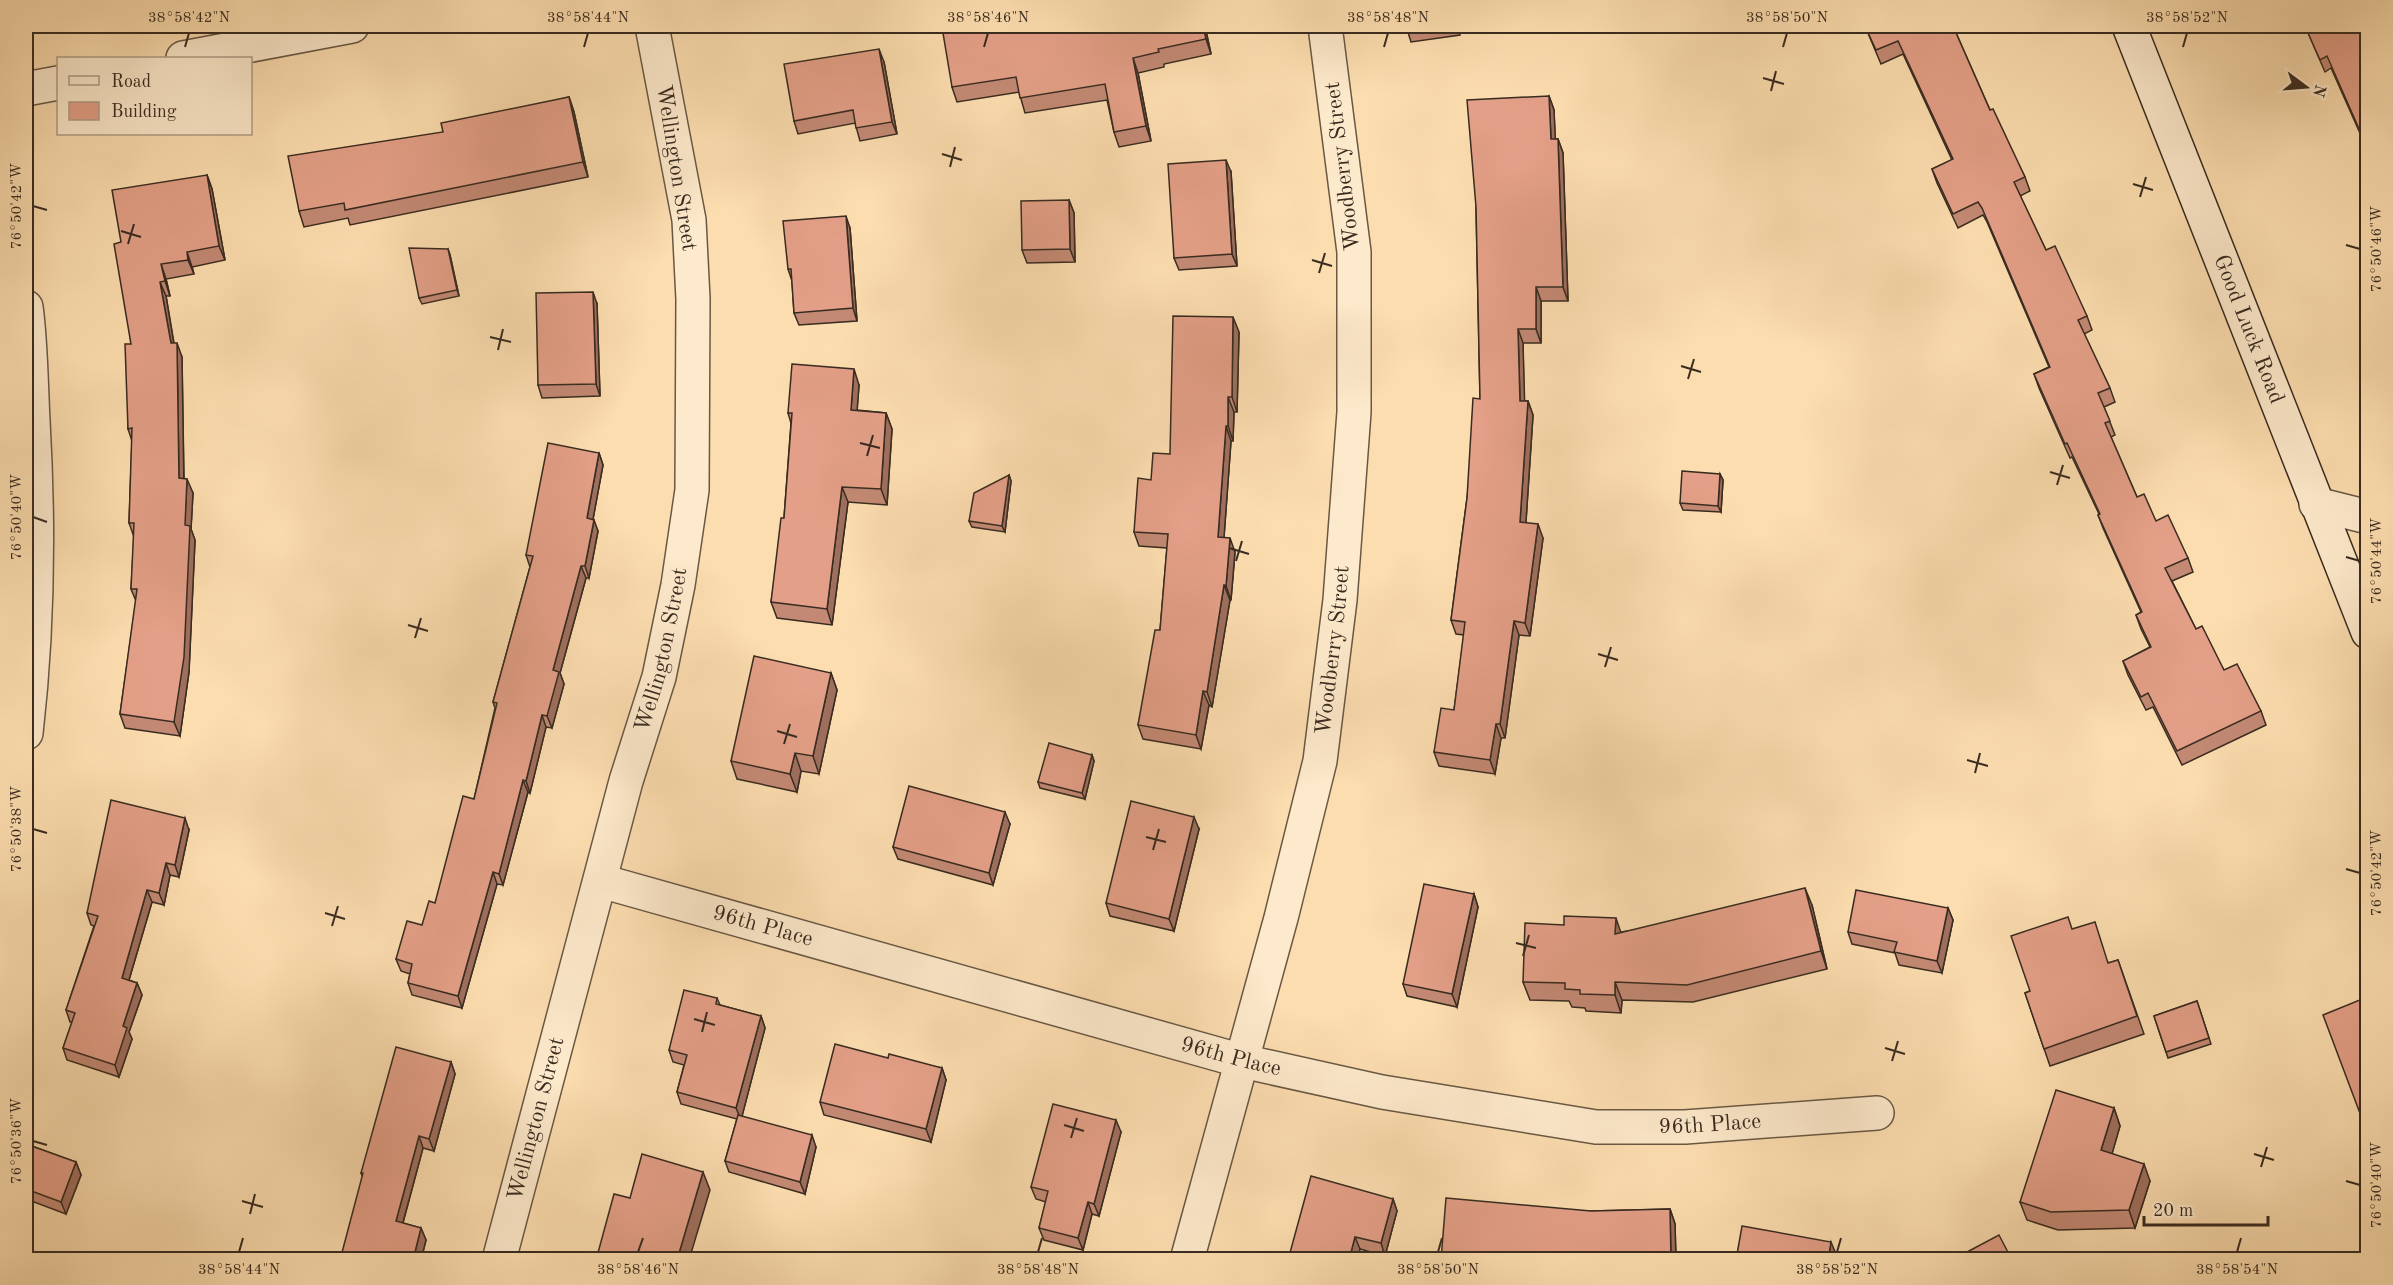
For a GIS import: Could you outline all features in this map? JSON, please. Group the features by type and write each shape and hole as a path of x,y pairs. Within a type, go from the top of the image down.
{"street":[{"path":"188,57 352,26"},
{"name":"Wellington Street","path":"499,1260 626,781 658,677 678,585 692,490 693,299 689,220 652,26"},
{"name":"Woodberry Street","path":"1187,1260 1242,1061 1320,761 1340,600 1354,412 1354,252 1324,26"},
{"name":"Good Luck Road","path":"2129,26 2367,632"},
{"path":"26,89 57,83"},
{"path":"26,307 36,468 37,591 26,733"},
{"path":"2316,504 2367,517"},
{"name":"96th Place","path":"601,881 1242,1061 1382,1092 1596,1127 1685,1127 1876,1113"}],"building":[{"path":"1203,26 1206,39 1158,49 1159,52 1133,58 1146,126 1114,132 1105,84 1020,98 1016,77 952,87 942,27"},
{"path":"1865,26 1953,26 1990,110 1993,109 2025,177 2014,182 2046,250 2055,246 2087,316 2078,320 2110,388 2098,393 2110,421 2105,423 2137,497 2144,494 2156,521 2168,515 2188,558 2165,568 2196,629 2202,626 2224,670 2237,664 2261,711 2177,751 2148,693 2141,697 2123,661 2151,647 2136,615 2142,612 2098,515 2100,514 2067,443 2065,444 2034,374 2050,367 1982,208 1978,202 1953,214 1932,169 1953,159 1898,41 1876,50"},
{"path":"2305,26 2367,26 2367,147 2327,56 2320,60"},
{"path":"879,49 892,122 856,128 853,110 794,121 784,64"},
{"path":"1549,96 1551,139 1558,139 1563,287 1536,287 1536,329 1518,329 1520,401 1528,401 1520,522 1538,524 1525,623 1514,621 1500,724 1496,724 1490,760 1434,752 1441,708 1454,710 1465,622 1451,620 1467,498 1473,398 1480,399 1476,207 1467,100"},
{"path":"569,97 583,162 345,210 344,203 299,211 288,156 443,132 441,123"},
{"path":"1226,160 1232,254 1174,258 1168,164"},
{"path":"207,175 219,246 187,252 188,260 161,264 165,281 160,282 171,343 177,343 179,478 187,479 185,525 190,526 184,657 174,722 120,714 137,589 131,589 134,523 129,523 132,428 128,429 125,344 131,344 114,244 121,242 112,190"},
{"path":"1069,200 1070,249 1022,250 1021,201"},
{"path":"846,216 853,308 794,313 791,269 788,269 783,221"},
{"path":"409,248 448,249 457,290 419,298"},
{"path":"593,292 596,384 538,385 536,293"},
{"path":"1173,316 1233,317 1232,397 1228,397 1228,426 1226,426 1218,537 1230,538 1226,586 1224,585 1207,692 1203,691 1196,735 1138,725 1155,630 1160,630 1168,534 1134,532 1138,478 1151,480 1153,453 1170,454"},
{"path":"792,364 854,369 851,410 886,413 881,489 842,487 827,609 771,602 781,518 784,518 792,413 788,413"},
{"path":"548,443 599,453 587,518 594,520 585,566 581,566 553,670 559,672 547,716 542,715 499,874 493,872 458,996 408,983 412,964 396,959 407,921 422,925 429,901 435,903 463,796 474,799 497,703 493,702 533,556 526,555"},
{"path":"1682,471 1720,474 1718,506 1680,503"},
{"path":"1009,475 1002,526 969,521 974,493"},
{"path":"754,656 831,673 813,756 795,753 790,774 731,761"},
{"path":"1049,743 1092,755 1082,793 1038,782"},
{"path":"909,786 1005,812 989,873 893,847"},
{"path":"111,800 185,818 175,865 166,863 159,893 147,890 122,978 137,983 123,1026 127,1028 115,1065 63,1048 75,1013 66,1010 98,916 87,913"},
{"path":"1131,801 1194,817 1169,919 1106,903"},
{"path":"1424,884 1474,894 1452,994 1403,984"},
{"path":"1805,888 1821,951 1687,985 1615,982 1615,995 1580,994 1580,990 1565,989 1565,983 1523,982 1525,923 1564,925 1564,916 1616,918 1615,934"},
{"path":"1856,890 1948,908 1937,961 1894,952 1897,942 1848,932"},
{"path":"2068,917 2072,929 2095,922 2108,963 2118,960 2137,1016 2044,1049 2025,993 2030,991 2011,936"},
{"path":"684,990 717,998 716,1004 761,1016 736,1108 677,1092 687,1055 669,1050"},
{"path":"2367,997 2367,1132 2323,1015"},
{"path":"2197,1001 2209,1038 2166,1052 2154,1016"},
{"path":"835,1044 888,1058 889,1054 942,1068 926,1129 820,1102"},
{"path":"396,1047 451,1062 429,1139 419,1136 396,1221 421,1228 413,1260 340,1260 363,1173 361,1173"},
{"path":"2056,1090 2114,1108 2101,1150 2144,1164 2129,1210 2051,1212 2020,1202"},
{"path":"1053,1104 1116,1120 1094,1204 1088,1202 1078,1238 1039,1228 1048,1191 1031,1187"},
{"path":"738,1115 812,1135 800,1182 725,1161"},
{"path":"26,1144 76,1162 61,1202 26,1189"},
{"path":"642,1154 703,1172 677,1260 596,1260 614,1194 630,1198"},
{"path":"1311,1176 1393,1199 1381,1243 1355,1237 1349,1260 1288,1260"},
{"path":"1446,1198 1591,1211 1670,1209 1671,1260 1582,1260 1533,1256 1533,1260 1441,1260"},
{"path":"1742,1226 1831,1242 1828,1260 1736,1260"},
{"path":"1999,1235 2012,1260 1952,1260"},
{"path":"2131,1252 2154,1260 2128,1260"}]}
